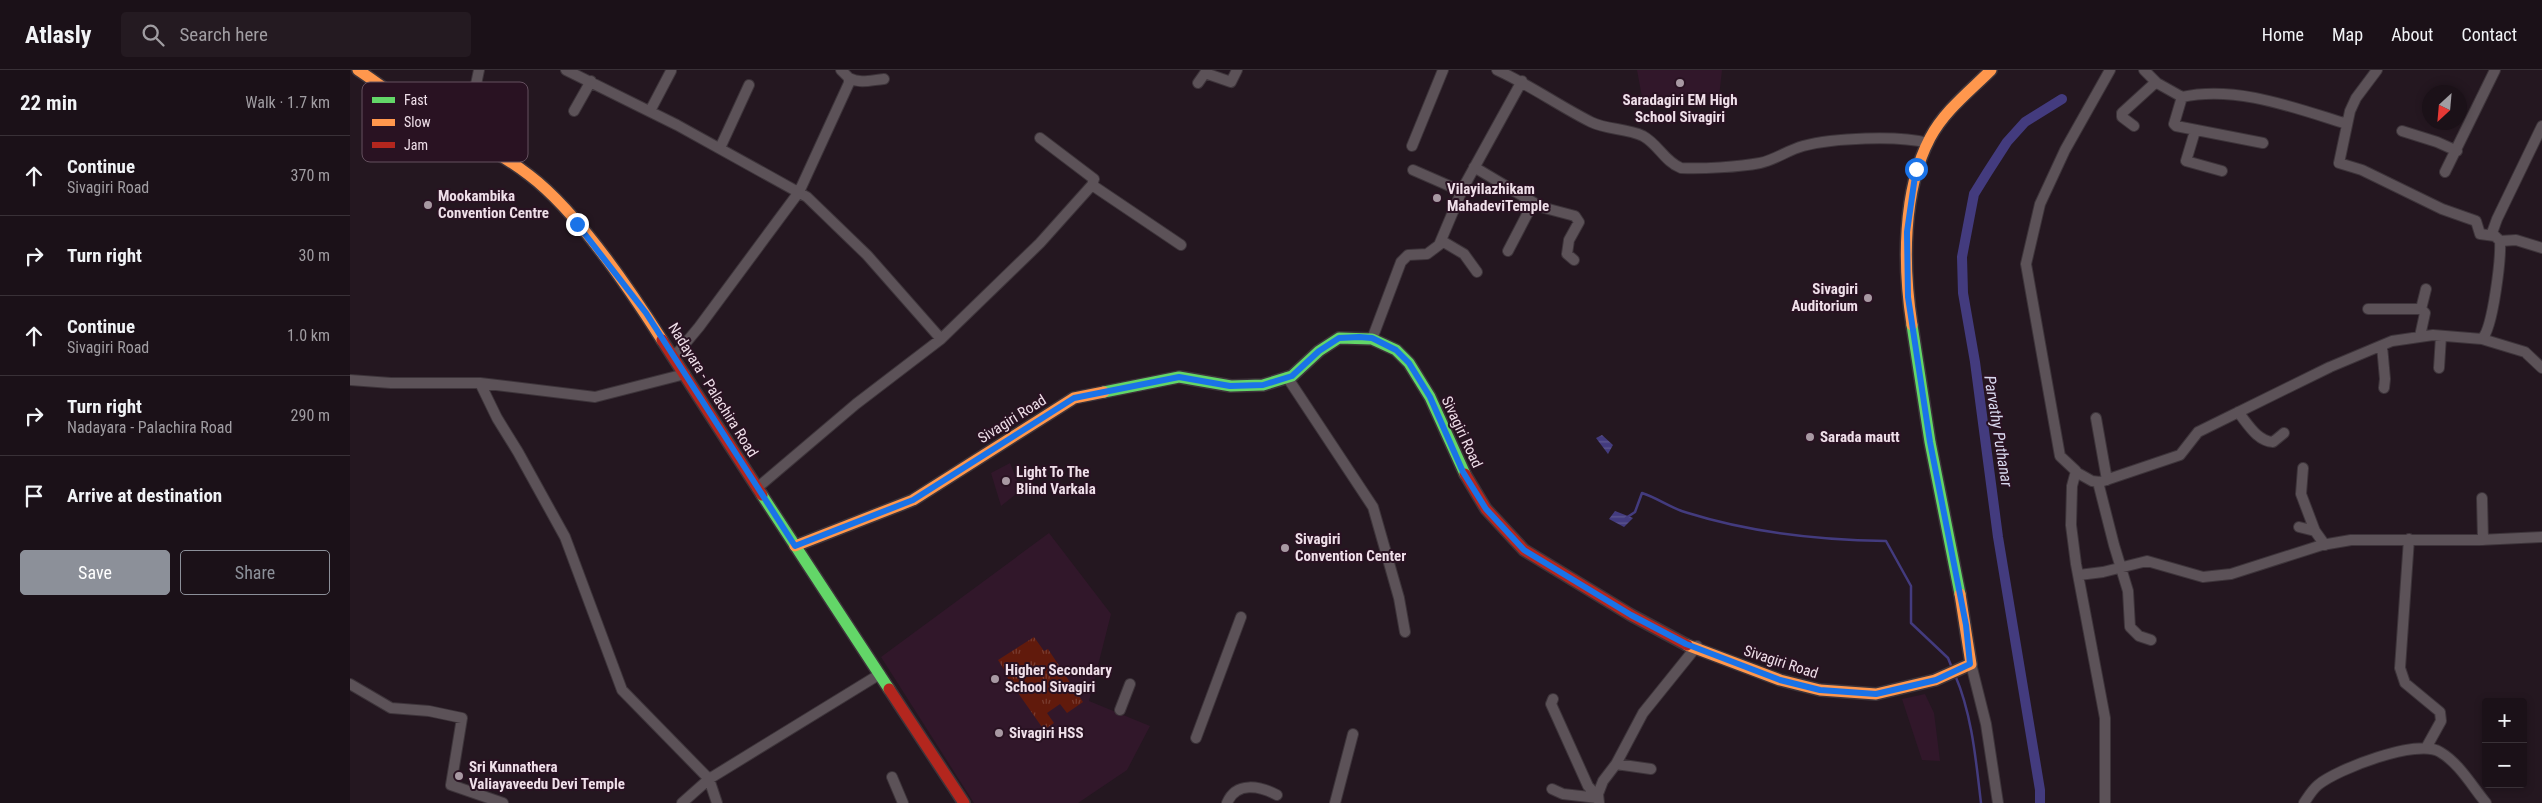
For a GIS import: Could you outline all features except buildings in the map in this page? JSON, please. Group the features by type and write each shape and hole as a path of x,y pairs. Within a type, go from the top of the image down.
{"main road":[{"name":"Nadayara - Palachira Road","path":"358,70 376,82"},
{"path":"1970,664 1966,625 1930,442 1908,297 1907,232 1910,196 1916,169 1928,143 1942,118 1991,70"},
{"name":"Nadayara - Palachira Road","path":"508,162 529,175 559,202 626,285 964,803"},
{"name":"Sivagiri Road","path":"795,546 913,500 1074,398 1179,377 1230,386 1263,385 1287,378 1303,367 1319,351 1339,338 1372,338 1396,350 1409,363 1430,397 1463,472 1486,509 1524,550 1631,615 1686,644 1697,646 1780,680 1820,690 1876,694 1936,680 1970,664"}],"street":[{"path":"566,70 650,111 807,197 867,255 941,339"},
{"path":"1198,83 1204,73 1231,82 1237,70"},
{"path":"1412,146 1443,70"},
{"path":"1497,70 1522,82 1591,122 1641,136 1653,143 1675,165 1681,168 1752,164 1770,160 1785,152 1804,146 1841,141 1885,139 1928,143"},
{"path":"2110,70 2065,150 2040,204 2026,264 2060,456 2076,472 2102,481 2180,455 2186,451 2195,434 2238,412 2276,396 2330,367 2392,341 2420,336 2482,339 2525,352 2542,368"},
{"path":"2144,70 2156,82 2182,97 2195,94 2226,94 2246,97 2347,124"},
{"path":"2377,70 2356,98 2347,124 2339,162 2362,170 2442,209 2476,221 2480,234 2498,239 2516,240 2542,248"},
{"path":"2445,172 2457,151 2495,70"},
{"path":"650,111 671,71"},
{"path":"845,74 856,81 866,82 884,79"},
{"path":"673,355 679,351 699,327 799,192 849,83 845,74"},
{"path":"574,111 590,81"},
{"path":"1372,338 1394,276 1403,258 1409,255 1429,253 1442,241 1449,217 1461,191 1522,82"},
{"path":"2134,126 2122,117 2122,113 2156,82"},
{"path":"720,148 748,85"},
{"path":"2182,97 2174,125 2195,131 2263,143"},
{"path":"2482,339 2487,335 2501,258 2498,239 2492,233 2542,126"},
{"path":"2195,131 2186,161 2222,171"},
{"path":"2402,131 2457,151"},
{"path":"757,488 856,404 941,339 1040,243 1092,185 1094,179 1040,138"},
{"path":"1474,166 1533,203 1578,218 1579,222 1568,244 1568,256 1574,260"},
{"path":"1413,170 1461,191"},
{"path":"1092,185 1180,245"},
{"path":"1508,251 1533,203"},
{"path":"1442,241 1464,254 1477,272"},
{"path":"2421,309 2426,289"},
{"path":"2368,309 2421,309 2425,313 2420,336"},
{"path":"2439,368 2441,336"},
{"path":"2382,346 2384,388"},
{"path":"350,380 391,383 480,383 595,397 685,374"},
{"path":"1287,378 1370,500 1381,529 1405,632"},
{"path":"480,383 497,418 565,537 622,690 709,779 717,803"},
{"path":"2238,412 2260,439 2266,442 2273,442 2284,433"},
{"path":"2096,418 2102,481 2114,545 2130,600 2130,627 2139,636 2151,640"},
{"path":"2303,468 2301,494 2316,531 2326,545"},
{"path":"2076,472 2072,486 2071,525 2076,564 2105,718 2105,803"},
{"path":"2482,498 2483,540"},
{"path":"2299,527 2316,531"},
{"path":"2079,575 2122,568 2147,561 2203,577 2231,574 2326,545 2351,540 2483,540 2542,537"},
{"path":"2409,539 2400,668 2405,683 2440,712 2441,721 2426,748"},
{"path":"1196,738 1241,617"},
{"path":"1598,799 1603,781 1616,764 1643,713 1697,646"},
{"path":"1970,664 1986,724 1998,803"},
{"path":"682,803 709,779 880,674"},
{"path":"350,684 391,708 429,711 462,718 452,786 503,803"},
{"path":"1120,710 1130,684"},
{"path":"1552,700 1551,704 1588,786 1598,799"},
{"path":"1334,803 1353,734"},
{"path":"2304,803 2318,785 2356,765 2402,751 2426,748 2439,751 2460,770 2486,803"},
{"path":"1616,764 1651,769"},
{"path":"892,777 903,803"},
{"path":"1227,803 1229,797 1240,788 1252,786 1277,795"},
{"path":"1552,789 1563,794 1598,799"}],"shaded area":[{"name":"Saradagiri EM High School Sivagiri","path":"1637,70 1722,70 1719,97 1642,97"},
{"path":"1602,435 1613,445 1608,454 1596,438"},
{"name":"Light To The Blind Varkala","path":"1010,463 1021,490 1001,506 991,473"},
{"path":"1615,511 1633,518 1624,527 1609,519"},
{"name":"Higher Secondary School Sivagiri","path":"1049,533 1111,614 1089,701 1150,726 1127,770 1078,803 974,803 881,657"},
{"path":"1925,694 1934,713 1940,761 1922,760 1902,699"}],"green space":[{"path":"1034,637 1044,651 1048,649 1083,702 1067,713 1060,704 1047,713 1054,723 1044,730 1007,677 998,660"}],"waterway":[{"name":"Parvathy Puthanar","path":"2040,803 2040,790 1998,537 1975,362 1963,293 1962,257 1974,194 1987,173 2007,142 2025,122 2062,99"},
{"path":"1626,518 1635,512 1642,493 1682,511 1737,526 1811,537 1886,541 1911,586 1911,623 1948,658 1952,668"},
{"path":"1955,675 1966,706 1975,754 1981,803"}],"traffic: fast":[{"path":"1912,325 1930,442 1960,594"},
{"path":"1104,392 1179,377 1231,386 1263,385 1292,376 1319,351 1339,338 1372,339 1396,350 1409,363 1430,397 1465,474"},
{"path":"762,495 889,689"}],"traffic: slow":[{"path":"358,70 376,82"},
{"path":"1912,325 1906,254 1907,230 1914,181 1930,138 1942,119 1991,70"},
{"path":"510,162 547,191 584,230 634,297 662,340"},
{"path":"795,546 913,500 1074,398 1104,392"},
{"path":"1687,645 1780,680 1820,690 1876,694 1935,680 1971,664 1960,594"}],"traffic: jam":[{"path":"662,340 762,495"},
{"path":"1465,474 1486,509 1524,550 1631,615 1687,645"},
{"path":"889,689 964,803"}],"place":[{"name":"Saradagiri EM High School Sivagiri","path":"1680,83"},
{"name":"Vilayilazhikam MahadeviTemple","path":"1437,198"},
{"name":"Mookambika Convention Centre","path":"428,205"},
{"name":"Sivagiri Auditorium","path":"1868,298"},
{"name":"Sarada mautt","path":"1810,437"},
{"name":"Light To The Blind Varkala","path":"1006,481"},
{"name":"Sivagiri Convention Center","path":"1285,548"},
{"name":"Higher Secondary School Sivagiri","path":"995,679"},
{"name":"Sivagiri HSS","path":"999,733"},
{"name":"Sri Kunnathera Valiayaveedu Devi Temple","path":"459,776"}],"route":[{"path":"577,224 607,260 646,313 795,546 913,500 1074,398 1179,377 1230,386 1263,385 1292,376 1319,351 1339,338 1372,338 1396,350 1409,363 1430,397 1463,472 1486,509 1524,550 1631,615 1686,644 1697,646 1780,680 1820,690 1876,694 1936,680 1970,664 1966,625 1949,548 1930,442 1908,297 1907,232 1910,196 1916,169"}]}
